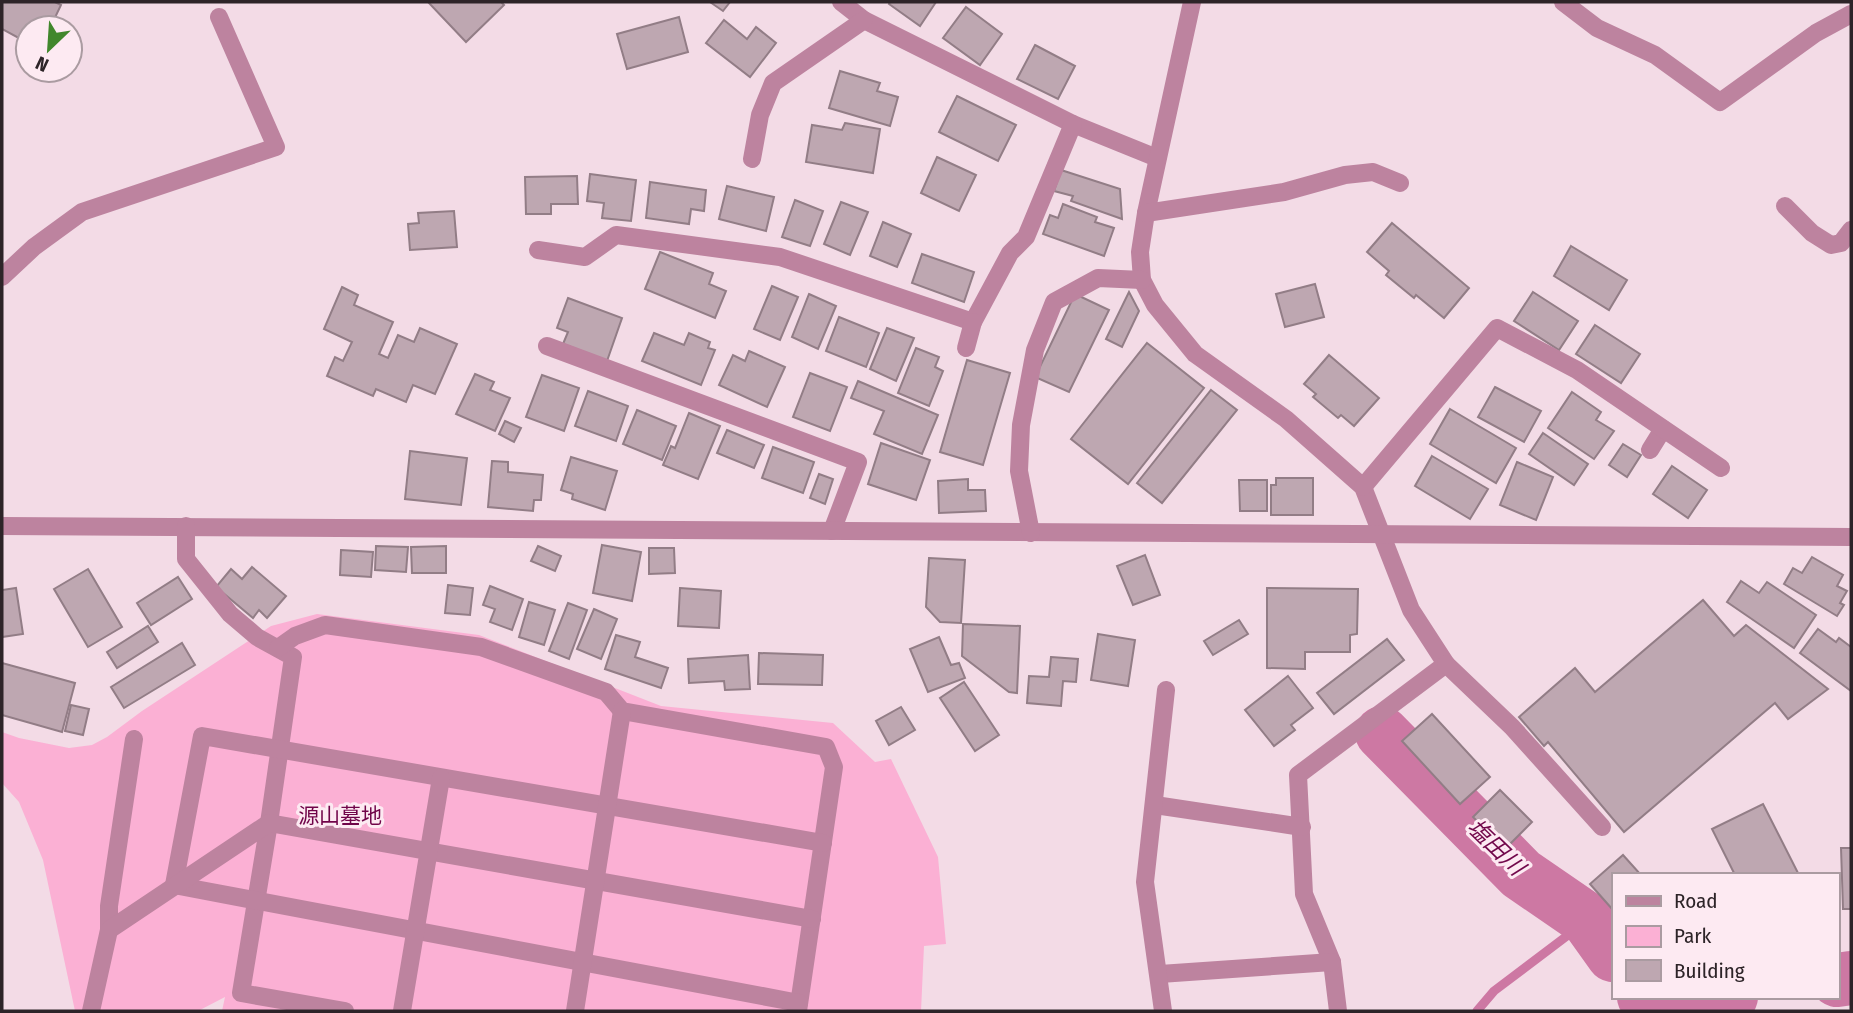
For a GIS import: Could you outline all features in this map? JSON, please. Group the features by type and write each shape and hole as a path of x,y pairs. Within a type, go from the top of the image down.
{"street":[{"path":"841,2 864,20 1073,124 1157,158"},
{"path":"1192,2 1146,213 1140,252 1142,280 1155,305 1195,354 1286,419 1363,487 1411,610 1446,664 1512,727 1602,827"},
{"path":"1563,2 1597,28 1655,55 1720,102 1816,33 1851,14"},
{"path":"2,277 34,247 82,212 276,147 219,17"},
{"path":"752,159 760,115 774,83 864,20"},
{"path":"966,348 973,322 1010,254 1026,237 1073,124"},
{"path":"1146,213 1284,192 1345,175 1373,172 1400,183"},
{"path":"1786,206 1812,233 1831,245 1842,243 1851,230"},
{"path":"538,250 585,257 616,235 780,257 973,322"},
{"path":"1031,533 1019,471 1021,425 1035,350 1054,302 1098,278 1142,280"},
{"path":"1363,487 1497,328 1577,370 1721,468"},
{"path":"547,346 858,462 832,531"},
{"path":"1650,450 1663,429"},
{"path":"2,526 1851,537"},
{"path":"186,526 186,559 230,614 257,637 293,657 241,993 345,1011"},
{"path":"174,885 583,962 799,1007 834,767 826,747 622,711 606,692 481,647 324,625 295,636 278,648"},
{"path":"1338,1011 1332,962 1304,894 1298,775 1446,664"},
{"path":"1164,1011 1145,883 1166,691"},
{"path":"575,1011 622,711"},
{"path":"174,885 202,736 823,843"},
{"path":"91,1011 109,930 109,906 134,739"},
{"path":"402,1011 441,778"},
{"path":"1155,804 1302,827"},
{"path":"109,930 269,823 812,919"},
{"path":"1160,974 1332,962"}],"green space":[{"name":"源山墓地","path":"317,614 479,635 661,706 833,723 875,762 891,759 938,857 946,944 924,946 921,1011 222,1011 225,997 198,1011 75,1011 43,860 19,802 2,783 2,732 69,748 92,745 271,626"}],"building":[{"path":"2,2 55,2 61,5 57,14 14,14 14,35 2,29"},
{"path":"428,2 501,2 504,5 466,42"},
{"path":"710,2 730,2 723,11"},
{"path":"936,2 920,26 889,4"},
{"path":"966,7 1002,34 980,65 943,38"},
{"path":"679,17 688,52 627,69 617,34"},
{"path":"724,20 747,39 756,27 776,43 750,77 706,43"},
{"path":"1035,45 1075,66 1058,99 1017,79"},
{"path":"840,71 880,83 877,91 898,97 890,126 829,108"},
{"path":"957,96 1016,125 998,161 939,132"},
{"path":"845,123 880,129 873,173 806,162 812,125 842,130"},
{"path":"937,157 976,175 959,211 921,193"},
{"path":"1061,170 1120,189 1122,219 1071,201 1073,196 1054,191"},
{"path":"590,174 636,180 631,221 602,218 604,203 587,201"},
{"path":"577,176 578,204 551,204 551,214 526,214 525,177"},
{"path":"650,182 706,190 704,211 691,209 689,224 646,218"},
{"path":"727,186 774,197 766,231 719,219"},
{"path":"795,200 823,211 810,246 782,237"},
{"path":"841,202 868,212 850,255 824,244"},
{"path":"1063,204 1097,217 1095,222 1114,228 1104,256 1043,234 1050,215 1058,218"},
{"path":"454,211 457,247 410,250 408,224 419,223 418,213"},
{"path":"883,222 911,234 897,267 870,256"},
{"path":"1392,223 1469,288 1444,318 1386,275 1389,271 1367,252"},
{"path":"1571,246 1627,280 1609,310 1554,276"},
{"path":"660,252 713,273 709,284 726,291 715,318 645,289"},
{"path":"922,254 974,272 964,302 912,283"},
{"path":"1315,284 1324,317 1285,327 1276,294"},
{"path":"772,286 798,297 780,340 754,329"},
{"path":"342,287 358,295 354,305 393,322 379,354 388,358 398,335 414,342 420,328 457,344 435,394 413,385 406,402 376,389 373,396 327,376 335,357 343,361 352,342 324,329"},
{"path":"1129,292 1139,311 1122,347 1106,339"},
{"path":"1533,292 1578,321 1559,350 1514,321"},
{"path":"809,294 836,306 818,349 792,337"},
{"path":"1075,294 1109,310 1069,392 1035,377"},
{"path":"568,298 622,318 607,361 563,344 568,332 557,328"},
{"path":"839,317 879,333 866,367 826,351"},
{"path":"1595,325 1640,354 1621,383 1576,354"},
{"path":"887,328 914,338 896,381 870,369"},
{"path":"654,333 684,345 689,333 710,342 708,348 715,350 701,385 642,361"},
{"path":"1147,343 1204,388 1128,484 1071,439"},
{"path":"916,348 939,357 935,367 943,371 929,406 898,393"},
{"path":"749,351 785,367 767,407 719,385 733,355 745,361"},
{"path":"1329,355 1379,398 1354,426 1341,415 1338,418 1313,397 1316,394 1304,384"},
{"path":"967,360 1010,373 983,465 940,452"},
{"path":"810,373 847,387 830,431 793,417"},
{"path":"475,374 494,382 490,390 510,398 495,431 456,414"},
{"path":"542,375 579,388 564,431 526,417"},
{"path":"858,381 938,415 922,454 874,434 884,411 851,398"},
{"path":"1495,387 1541,411 1524,442 1478,417"},
{"path":"1211,390 1237,410 1162,503 1137,483"},
{"path":"588,391 628,406 616,441 575,426"},
{"path":"1572,392 1601,412 1596,420 1614,431 1594,459 1548,428"},
{"path":"1450,409 1516,448 1496,483 1430,444"},
{"path":"637,410 676,426 662,460 623,444"},
{"path":"689,413 720,426 698,479 663,465 671,446 675,448"},
{"path":"505,421 521,428 514,442 499,434"},
{"path":"727,430 764,445 754,468 717,453"},
{"path":"1543,433 1588,464 1574,485 1529,454"},
{"path":"881,443 930,460 916,500 868,484"},
{"path":"1623,444 1641,455 1627,477 1609,465"},
{"path":"773,447 814,462 803,493 762,478"},
{"path":"410,451 467,458 461,505 405,499"},
{"path":"1432,456 1488,489 1470,519 1415,486"},
{"path":"571,457 617,471 605,510 572,499 573,494 561,490"},
{"path":"492,461 508,462 508,472 543,475 541,500 534,500 533,511 488,507"},
{"path":"1517,462 1553,477 1536,520 1500,505"},
{"path":"1672,466 1707,490 1688,518 1653,494"},
{"path":"819,474 833,479 825,504 810,498"},
{"path":"1276,478 1313,478 1313,515 1271,515 1271,485 1276,485"},
{"path":"968,479 968,490 985,490 986,511 939,513 938,481"},
{"path":"1239,480 1267,480 1267,511 1240,511"},
{"path":"602,545 641,552 632,601 593,593"},
{"path":"376,546 408,547 406,572 375,570"},
{"path":"446,546 446,573 412,573 411,547"},
{"path":"538,546 561,556 555,571 531,561"},
{"path":"649,548 674,548 675,573 649,574"},
{"path":"341,550 373,552 371,577 340,575"},
{"path":"1145,555 1160,595 1133,605 1117,566"},
{"path":"1812,557 1843,575 1837,586 1847,591 1840,603 1844,605 1837,616 1784,584 1793,568 1802,573"},
{"path":"929,558 965,560 961,623 940,622 926,607"},
{"path":"252,567 286,596 267,618 259,610 253,618 216,587 231,569 242,579"},
{"path":"88,569 122,627 88,647 54,589"},
{"path":"178,577 192,599 151,625 137,603"},
{"path":"1741,581 1759,593 1767,582 1816,615 1794,648 1727,602"},
{"path":"448,585 473,588 470,615 445,613"},
{"path":"490,586 523,599 512,630 490,622 495,609 483,605"},
{"path":"16,588 23,634 2,637 2,590"},
{"path":"680,588 721,591 719,628 678,626"},
{"path":"1267,588 1358,589 1357,634 1350,635 1350,652 1305,652 1305,669 1267,668"},
{"path":"1703,600 1734,636 1746,625 1828,689 1788,719 1775,703 1624,832 1548,742 1544,746 1519,717 1575,668 1595,692"},
{"path":"529,602 555,610 544,645 519,637"},
{"path":"568,603 587,610 569,659 549,651"},
{"path":"594,609 617,619 601,659 577,649"},
{"path":"1239,620 1248,634 1213,655 1204,641"},
{"path":"963,624 1020,626 1017,693 1009,692 962,656"},
{"path":"148,626 158,642 117,668 107,652"},
{"path":"1818,629 1836,642 1839,638 1851,647 1851,691 1800,653"},
{"path":"1098,634 1135,640 1128,686 1091,680"},
{"path":"616,635 640,642 635,657 668,668 661,688 605,669"},
{"path":"939,637 951,665 959,663 965,678 928,692 910,649"},
{"path":"1387,639 1404,660 1334,714 1317,693"},
{"path":"182,643 195,665 124,708 111,687"},
{"path":"759,653 823,655 822,685 758,684"},
{"path":"748,655 750,689 725,690 724,681 689,683 688,659"},
{"path":"1051,657 1078,659 1076,682 1063,681 1061,706 1027,703 1029,676 1049,677"},
{"path":"2,663 75,683 62,732 2,715"},
{"path":"1288,676 1313,708 1291,725 1295,730 1274,746 1245,710"},
{"path":"964,682 999,735 975,751 940,698"},
{"path":"71,705 89,709 83,735 65,731"},
{"path":"901,707 915,730 889,745 876,721"},
{"path":"1432,714 1490,777 1460,804 1402,741"},
{"path":"1500,790 1532,822 1505,849 1473,817"},
{"path":"1763,804 1798,873 1734,873 1712,829"},
{"path":"1841,848 1851,848 1851,909 1843,909"},
{"path":"1623,855 1639,873 1612,873 1612,909 1590,884"}],"waterway":[{"name":"塩田川","path":"1382,733 1521,874 1588,920 1612,954"},
{"path":"1477,1011 1494,991 1588,920"},
{"name":"塩田川","path":"1839,980 1851,978"},
{"name":"塩田川","path":"1645,999 1653,1010 1719,999"}]}
